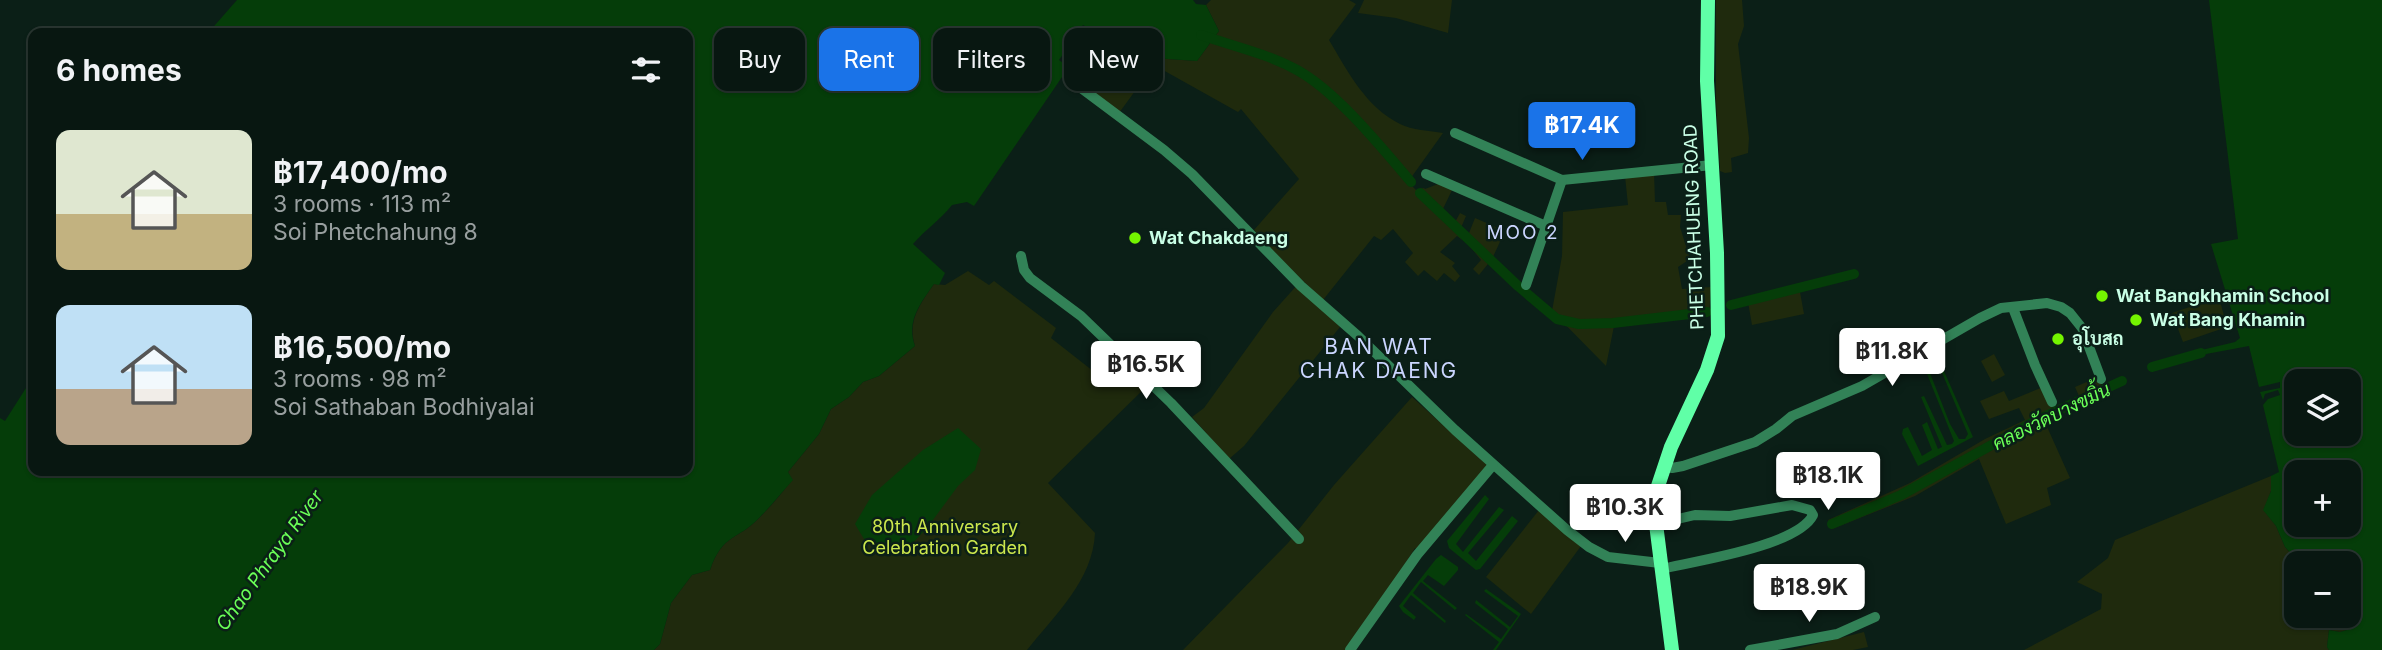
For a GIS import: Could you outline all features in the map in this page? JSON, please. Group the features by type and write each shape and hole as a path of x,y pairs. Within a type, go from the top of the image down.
{"main road":[{"name":"PHETCHAHUENG ROAD","path":"1672,650 1656,524 1658,486 1683,420 1707,370 1718,335 1717,253 1707,81 1708,0"}],"street":[{"path":"1085,91 1192,174 1301,286 1493,465 1589,547 1608,557 1661,566 1733,553 1791,536 1810,521 1813,514 1810,510 1792,505 1730,516 1685,517 1656,524"},
{"path":"1455,132 1562,180 1712,164"},
{"path":"1426,174 1546,226"},
{"path":"1526,285 1562,180"},
{"path":"1021,256 1024,270 1030,278 1081,316 1171,403 1299,539"},
{"path":"1664,467 1683,466 1755,442 1792,416 1862,386 2001,308 2047,303 2062,307 2082,328 2101,379"},
{"path":"2013,307 2052,402"},
{"path":"1350,650 1417,555 1493,465"},
{"path":"1750,650 1826,637 1874,617"}],"green space":[{"path":"1211,0 1349,0 1356,4 1329,40 1351,76 1377,108 1388,117 1410,128 1443,133 1408,182 1416,190 1438,184 1453,188 1441,213 1454,224 1460,213 1466,216 1460,230 1469,233 1475,218 1505,231 1492,259 1479,275 1473,269 1481,260 1468,244 1457,236 1440,252 1455,263 1452,266 1460,276 1455,282 1444,273 1437,281 1424,270 1418,276 1405,262 1413,253 1393,229 1381,240 1374,236 1323,300 1282,261 1254,230 1299,179 1241,109 1238,112 1163,70 1163,59 1197,61 1219,31 1206,5"},
{"path":"1364,0 1452,0 1448,33 1396,18 1358,13"},
{"path":"1716,0 1742,0 1744,26 1738,44 1749,138 1748,153 1731,158 1732,172 1725,173 1720,171 1716,100"},
{"path":"1086,91 1135,91 1119,113"},
{"path":"1654,172 1655,202 1666,202 1668,215 1681,215 1680,227 1690,259 1678,267 1682,289 1711,287 1709,316 1614,326 1606,366 1552,311 1562,256 1563,212 1628,205 1625,176"},
{"name":"80th Anniversary Celebration Garden","path":"968,271 989,285 994,281 1056,328 1051,338 1102,378 1120,359 1147,386 1048,483 1095,533 1093,550 1080,581 1049,624 1027,650 654,650 660,644 671,603 692,575 710,570 725,543 751,525 780,495 792,480 788,472 819,434 831,409 849,397 863,382 879,376 915,346 914,321 934,284 945,285"},
{"path":"1299,283 1340,327 1244,446 1229,459 1192,417 1204,408 1273,312"},
{"path":"1800,292 1804,314 1752,325 1748,302"},
{"path":"2219,297 2227,327 2183,342 2172,313"},
{"path":"1994,354 2005,375 1992,382 1981,361"},
{"path":"2098,377 2102,386 2109,382 2111,388 2044,420 2070,478 2047,488 2051,505 2006,524 1979,459 1915,496 1832,529 1828,520 1910,483 1985,439 2025,420 2019,408 1989,419 1980,401 2004,391 2009,401 2043,387 2053,408 2079,396 2075,387"},
{"path":"1412,397 1487,465 1417,550 1415,548 1346,650 1183,650 1288,543 1334,485"},
{"path":"2271,476 2271,491 2264,510 2289,551 2284,551 2284,628 2350,629 2340,632 2329,630 2329,650 2024,650 2101,609 2102,594 2077,582 2108,558 2115,540"},
{"path":"1539,510 1581,546 1531,614 1486,577"},
{"path":"1864,632 1868,647 1853,650 1792,650"}],"water":[{"name":"Chao Phraya River","path":"237,0 1193,0 1196,4 1206,5 1219,31 1197,61 1163,59 1163,28 1088,28 1083,25 1081,28 1064,28 1064,53 1059,60 1064,64 1064,78 974,206 967,202 952,205 913,244 945,273 939,285 934,284 916,313 912,329 915,346 879,376 863,382 849,397 831,409 819,434 788,472 793,480 759,518 725,543 710,570 692,575 671,603 660,644 654,650 0,650 0,418 5,421 28,385 28,476 693,476 693,28 212,28"},
{"path":"2209,0 2382,0 2382,650 2329,650 2327,647 2329,630 2340,632 2361,628 2361,551 2289,551 2276,526 2263,510 2271,491 2271,476 2279,472 2263,405 2268,399 2280,395 2278,390 2265,394 2263,400 2260,392 2280,388 2280,382 2259,387 2249,346 2190,357 2189,353 2235,342 2240,338 2211,244 2238,239"},
{"path":"1936,353 1973,437 1918,466 1902,434 1903,429 1908,427 1922,456 1932,450 1922,425 1927,422 1938,449 1942,447 1921,397 1924,396 1947,445 1954,441 1923,364 1926,363 1950,424 1959,439 1965,439 1968,434 1934,354"},
{"path":"958,428 981,449 975,470 958,486 927,528 907,549 867,544 855,524 872,495 923,450"},
{"path":"1485,495 1489,499 1456,544 1463,552 1499,507 1504,510 1468,553 1476,561 1512,516 1518,521 1480,569 1476,570 1449,548 1447,541"},
{"path":"1441,555 1458,567 1458,570 1444,586 1428,575 1423,581 1457,608 1455,610 1421,582 1413,593 1446,621 1445,623 1411,595 1403,606 1416,617 1414,620 1399,606"},
{"path":"1486,589 1521,614 1496,650 1493,650 1499,642 1465,615 1501,639 1508,629 1475,603 1476,600 1510,627 1518,616 1484,591"}],"waterway":[{"path":"1201,35 1274,59 1312,80 1358,121 1411,182"},
{"path":"1420,193 1518,286 1557,319 1579,324 1613,323 1707,312"},
{"path":"1731,305 1854,274"},
{"name":"คลองวัดบางขมิ้น","path":"2152,367 2201,353"},
{"name":"คลองวัดบางขมิ้น","path":"1832,524 1901,495 2037,420 2122,381"}],"place":[{"name":"Wat Chakdaeng","path":"1135,238"},
{"name":"Wat Bangkhamin School","path":"2102,296"},
{"name":"Wat Bang Khamin","path":"2136,320"},
{"name":"อุโบสถ","path":"2058,339"}],"district":[{"name":"MOO 2","path":"1523,232"},
{"name":"BAN WAT CHAK DAENG","path":"1379,359"}]}
